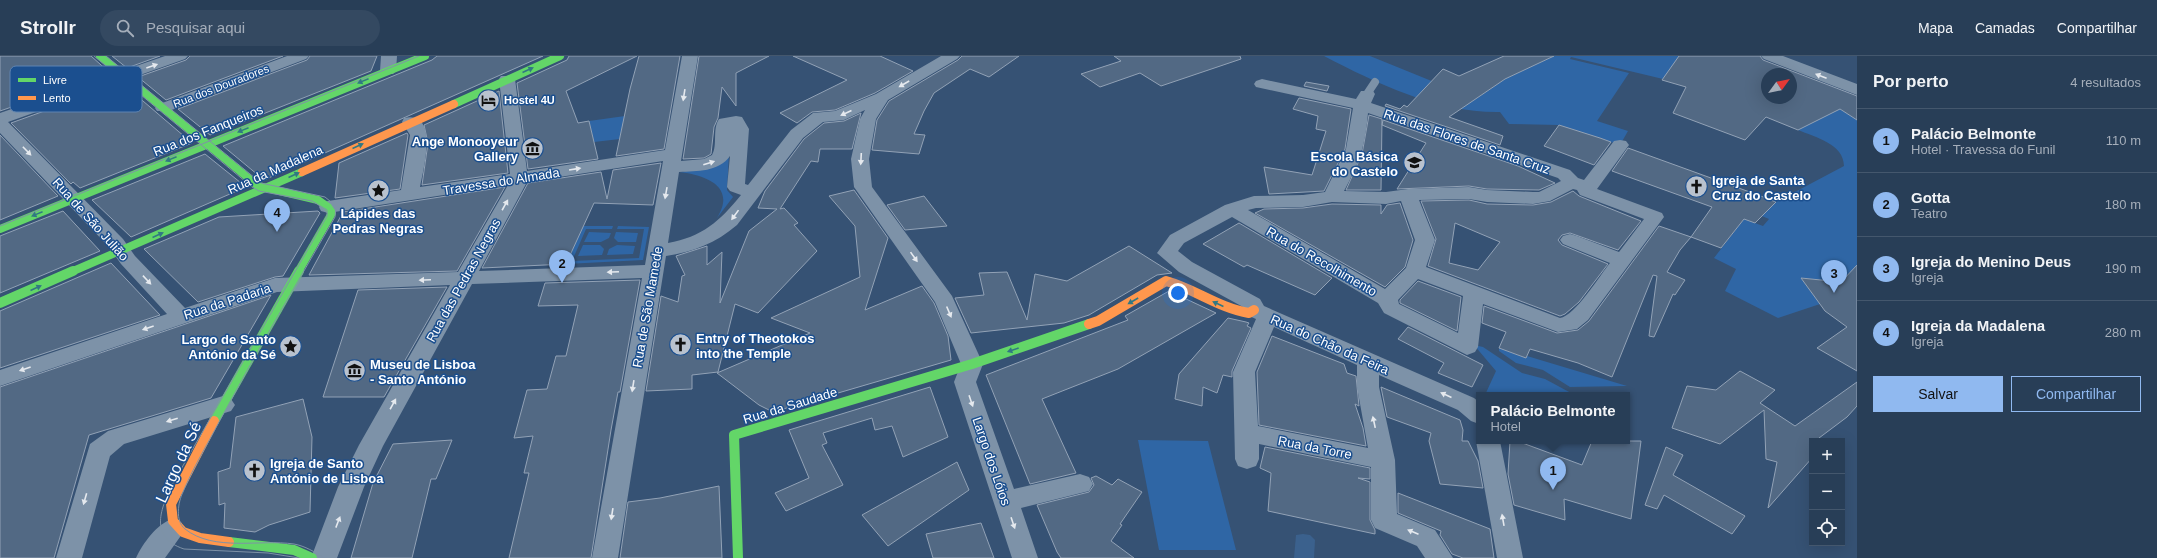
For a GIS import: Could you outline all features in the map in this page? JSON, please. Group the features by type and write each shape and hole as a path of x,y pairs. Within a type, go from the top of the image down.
{"street":[{"path":"100,56 112,66"},
{"path":"142,70 180,56"},
{"name":"Rua dos Douradores","path":"163,108 301,56"},
{"name":"Rua dos Fanqueiros","path":"0,229 207,145 389,64 425,56"},
{"name":"Rua da Madalena","path":"0,303 323,162 560,56"},
{"name":"Rua de São Mamede","path":"605,558 654,261 676,145 690,56"},
{"name":"Rua da Padaria","path":"0,378 275,285 464,278 654,261 714,234 730,221 794,136 819,117 838,116 882,97 926,63 952,56"},
{"path":"1769,56 1857,90"},
{"path":"507,79 519,178"},
{"name":"Rua das Flores de Santa Cruz","path":"1262,84 1367,94 1564,174 1586,191 1655,217 1622,260"},
{"path":"142,91 258,186 323,203"},
{"path":"1332,196 1350,162 1358,140 1367,94"},
{"path":"882,97 868,119 860,159 863,187 945,301 972,364 1098,321 1166,282 1177,282 1218,304 1243,314 1261,313 1244,372 1248,434 1247,459"},
{"path":"0,119 20,112"},
{"name":"Travessa do Almada","path":"323,203 410,194 519,178 672,160 703,165 716,161 722,154 725,123 736,121 741,129 736,187 751,192"},
{"path":"410,122 418,130 419,135 410,194"},
{"name":"Rua de São Julião","path":"0,123 122,250 128,260 182,317"},
{"path":"1232,209 1254,202 1303,201 1332,196 1386,198 1408,195 1469,193 1488,196 1533,198 1580,185 1620,145"},
{"path":"320,178 323,162"},
{"name":"Rua das Pedras Negras","path":"324,558 351,487 371,446 519,178"},
{"path":"69,558 99,451 116,437 223,405 332,213 323,203 319,190"},
{"path":"1387,299 1415,270 1425,240 1408,195"},
{"name":"Rua do Chão da Feira","path":"1232,209 1177,239 1167,253 1185,266 1253,304 1261,313 1466,404 1476,412"},
{"name":"Rua do Recolhimento","path":"1232,209 1387,299 1391,308 1467,347 1474,293"},
{"path":"1415,270 1558,325 1570,324 1581,315 1622,260 1570,240"},
{"path":"1368,361 1368,387 1383,460 1384,520 1426,538 1440,558"},
{"name":"Largo dos Lóios","path":"972,364 965,382 1025,558"},
{"name":"Rua da Saudade","path":"738,558 734,435 972,364"},
{"name":"Largo da Sé","path":"179,536 169,518 171,504 223,405"},
{"name":"Rua da Torre","path":"1248,434 1383,460"},
{"path":"1489,444 1510,558"},
{"path":"1006,501 1080,484"},
{"path":"149,558 179,536"},
{"path":"216,549 290,549 312,558"}],"shaded area":[{"path":"1324,56 1370,56 1476,99 1505,79 1554,56 1700,56 1761,94 1761,104 1797,104 1797,99 1814,99 1846,112 1857,120 1857,273 1850,272 1841,282 1801,278 1820,304 1778,318 1725,291 1736,269 1714,258 1744,219 1763,226 1769,219 1750,211 1757,205 1769,209 1776,202 1844,166 1843,158 1834,147 1827,142 1798,130 1811,123 1663,79 1571,57 1570,59 1629,73 1597,121 1628,131 1620,145 1559,125 1509,124 1500,112 1454,108 1431,102 1409,95 1366,77"},
{"path":"625,116 620,139 594,142 589,121"},
{"path":"729,154 727,190 733,197 717,218 722,207 723,198 721,190 708,179 679,172 708,169"},
{"path":"583,226 613,226 612,229 586,229 572,261 639,258 644,229 617,229 618,226 649,227 643,260 566,264"},
{"path":"589,232 611,233 609,238 601,242 584,242"},
{"path":"616,232 638,233 636,242 618,242 614,238"},
{"path":"583,245 600,245 604,249 602,255 578,256"},
{"path":"617,245 635,246 633,254 607,255 609,249"},
{"path":"1474,345 1483,347 1522,373 1545,379 1569,392 1486,392 1496,371"},
{"path":"1499,348 1526,358 1527,356 1627,386 1570,387 1543,370 1516,363 1499,351"},
{"path":"1138,440 1208,441 1236,550 1159,550"},
{"path":"1296,535 1310,535 1315,540 1314,558 1294,558"}],"building":[{"path":"0,56 91,56 102,66 10,66 10,108 0,111"},
{"path":"112,56 160,56 132,66 124,66"},
{"path":"190,56 283,56 166,100 142,80 142,76 186,60"},
{"path":"310,56 377,56 371,71 210,135 178,109 307,60"},
{"path":"437,56 543,56 264,180 223,146 432,60"},
{"path":"569,56 637,56 566,91 578,123 589,121 598,159 528,169 517,83 567,60"},
{"path":"639,56 680,56 664,149 616,156 630,89"},
{"path":"699,56 769,56 736,73 736,106 722,87 718,118 714,127 711,154 704,158 683,159"},
{"path":"793,56 880,56 913,71 875,93 835,110 812,112 797,123 780,113 847,80"},
{"path":"962,56 1019,56 989,77 970,69 934,93 914,134 925,135 919,154 872,150 877,120 889,101 958,60"},
{"path":"1114,56 1240,56 1241,59 1161,86 1140,73 1100,87 1081,74 1121,61"},
{"path":"1504,56 1554,56 1505,79 1449,117 1503,136 1500,145 1385,106 1386,104 1400,109 1404,105 1407,107 1443,69 1459,76"},
{"path":"1679,56 1760,56 1763,60 1784,68 1761,68 1761,104 1797,104 1797,73 1857,96 1857,120 1840,109 1798,130 1766,117 1745,140 1673,113 1686,87 1662,80"},
{"path":"1306,82 1329,86 1327,91 1304,86"},
{"path":"499,91 508,173 422,185 428,143 424,125"},
{"path":"1299,98 1351,109 1345,149 1324,191 1269,194 1264,167 1312,175 1326,131 1316,129 1318,116 1293,109"},
{"path":"142,100 192,143 80,188 73,182 71,184 11,123 42,112 142,112"},
{"path":"861,113 852,149 820,149 818,162 811,161 780,209 784,208 798,223 794,225 817,251 758,313 735,304 718,372 692,375 692,389 646,391 661,296 678,302 682,276 685,275 676,256 707,246 707,265 722,252 720,303 749,231 777,209 758,208 765,191 804,139 824,123 844,121"},
{"path":"1369,115 1382,119 1381,190 1346,190 1362,154"},
{"path":"1383,120 1518,166 1555,183 1539,190 1487,189 1469,186 1397,189 1426,143 1382,125"},
{"path":"1559,125 1611,142 1594,165 1544,146"},
{"path":"407,133 408,135 400,189 335,198 339,163"},
{"path":"0,135 58,196 0,220"},
{"name":"Igreja de Santa Cruz do Castelo","path":"1628,148 1776,202 1755,223 1744,219 1721,248 1691,237 1712,207 1612,171"},
{"path":"205,154 246,187 131,237 92,200"},
{"path":"661,163 653,205 594,203 566,264 482,268 528,183 601,172 607,199 613,170"},
{"path":"505,187 457,271 309,275 343,212"},
{"path":"854,190 888,238 865,310 922,286 934,303 948,336 951,360 773,412 759,405 717,373 810,333 771,318 860,277 855,226 829,196"},
{"path":"1573,191 1579,196 1641,221 1618,250 1570,233 1562,235 1558,240 1562,245 1608,264 1579,302 1565,314 1560,316 1428,266 1436,239 1421,201 1469,200 1487,204 1533,205 1551,202","holes":["1455,223 1500,242 1478,270 1449,263"]},
{"path":"924,196 947,226 905,230 887,205"},
{"path":"1400,203 1413,240 1405,267 1385,287 1255,213 1264,209 1303,208 1332,204 1381,205 1381,214 1387,205"},
{"path":"63,211 100,251 0,293 0,236"},
{"path":"318,211 320,213 283,276 275,277 198,302 144,249 219,217"},
{"path":"1239,223 1332,278 1315,295 1247,265 1244,267 1203,244"},
{"path":"1659,226 1691,237 1680,250 1667,272 1685,280 1675,295 1673,294 1654,337 1649,336 1657,276 1653,275 1612,377 1578,363 1530,349 1526,358 1499,348 1506,332 1482,323 1484,306 1557,333 1578,330 1589,321"},
{"path":"1129,246 1172,273 1157,275 1089,315 1064,323 971,333 955,298 984,295 979,273 1007,272 1027,320 1035,274 1067,281"},
{"path":"111,263 160,315 0,368 0,311"},
{"path":"1857,265 1857,371 1817,348 1847,327 1825,311 1801,278 1841,282"},
{"path":"640,280 620,392 618,392 611,430 591,558 509,558 529,473 524,473 533,436 514,438 527,390 547,389 556,356 566,356 578,305 538,306 545,283"},
{"path":"1418,281 1461,297 1457,331 1400,303 1400,300"},
{"path":"447,287 384,397 323,397 358,290"},
{"path":"1169,291 1216,313 1118,369 1042,399 1076,473 1030,484 986,375 1128,320 1125,316"},
{"path":"271,295 211,398 89,435 54,558 0,558 0,387"},
{"path":"1228,318 1249,323 1247,326 1251,328 1232,371 1232,377 1223,375 1217,393 1203,387 1202,406 1175,399 1179,374"},
{"path":"1408,327 1483,365 1472,387 1438,373 1444,363 1398,339"},
{"path":"1272,336 1344,364 1347,373 1356,376 1359,406 1355,404 1363,428 1366,446 1259,425 1257,372"},
{"path":"1740,371 1775,390 1760,403 1795,426 1857,382 1857,406 1847,417 1819,438 1809,438 1809,461 1768,508 1777,462 1766,459 1764,410 1720,444 1672,428 1687,386 1716,390"},
{"path":"930,387 948,437 903,457 892,426 875,430 872,418 823,433 827,443 822,445 843,485 786,511 775,493 809,478 789,430"},
{"path":"1381,387 1460,420 1463,430 1462,441 1468,441 1478,461 1483,488 1440,484 1429,441 1431,433 1387,417"},
{"name":"Igreja de Santo António de Lisboa","path":"303,399 312,437 310,512 269,525 255,532 224,528 225,503 219,505 218,472 230,468 236,417"},
{"path":"452,440 436,479 431,479 412,558 351,558 373,483 393,444"},
{"path":"1630,441 1641,441 1631,519 1564,499 1565,520 1514,505 1508,474 1510,444 1525,444 1582,465 1591,444 1630,444"},
{"path":"1265,447 1370,468 1370,479 1358,478 1370,482 1370,520 1375,530 1375,534 1268,511 1271,473 1260,468"},
{"path":"1666,447 1683,455 1673,475 1745,516 1732,534 1664,495 1657,509 1645,505"},
{"path":"957,462 969,490 888,546 862,515"},
{"path":"1096,476 1112,485 1118,479 1142,492 1120,524 1122,525 1111,541 1134,558 1061,558 1057,552 1037,505 1089,492 1094,485 1091,478"},
{"path":"719,486 722,558 620,558 628,502 660,498"},
{"path":"1398,493 1490,529 1494,558 1463,558 1452,554 1440,535 1441,531 1398,513"},
{"path":"981,523 994,558 933,558 926,534"}],"tram line":[{"path":"94,56 106,66"},
{"path":"106,56 118,66"},
{"path":"142,71 185,56"},
{"path":"210,141 419,56"},
{"path":"142,85 210,141"},
{"path":"142,96 201,145"},
{"path":"0,121 26,112"},
{"path":"201,145 210,141"},
{"path":"210,141 261,183 325,197 336,206 335,217 247,370 187,483 181,496 178,511 180,521 185,529 197,536 209,540 223,543 294,544 313,551 324,558"},
{"path":"0,226 201,145"},
{"path":"201,145 252,187 259,191 312,201 327,210 327,216 173,483 165,502 160,521 165,537 173,544 184,549 268,553 299,558"}],"traffic: fast":[{"path":"100,56 112,66"},
{"path":"0,229 425,56"},
{"path":"454,104 560,56"},
{"path":"142,91 258,186 318,200 328,207 332,213 214,421"},
{"path":"0,303 302,172"},
{"path":"738,558 734,435 972,364 1089,324"},
{"path":"229,542 294,550 312,558"}],"traffic: slow":[{"path":"302,172 454,104"},
{"path":"1089,324 1098,321 1166,281 1187,288 1227,308 1249,313 1254,310"},
{"path":"214,421 171,504 173,521 183,532 200,538 229,542"}],"place":[{"name":"Hostel 4U","path":"488,100"},
{"name":"Ange Monooyeur Gallery","path":"533,148"},
{"name":"Escola Básica do Castelo","path":"1414,163"},
{"name":"Igreja de Santa Cruz do Castelo","path":"1697,187"},
{"name":"Lápides das Pedras Negras","path":"378,191"},
{"name":"Igreja da Madalena","path":"277,232"},
{"name":"Gotta","path":"562,283"},
{"name":"Igreja do Menino Deus","path":"1834,293"},
{"name":"Entry of Theotokos into the Temple","path":"681,345"},
{"name":"Largo de Santo António da Sé","path":"291,346"},
{"name":"Museu de Lisboa - Santo António","path":"354,371"},
{"name":"Igreja de Santo António de Lisboa","path":"255,470"},
{"name":"Palácio Belmonte","path":"1553,490"}]}
